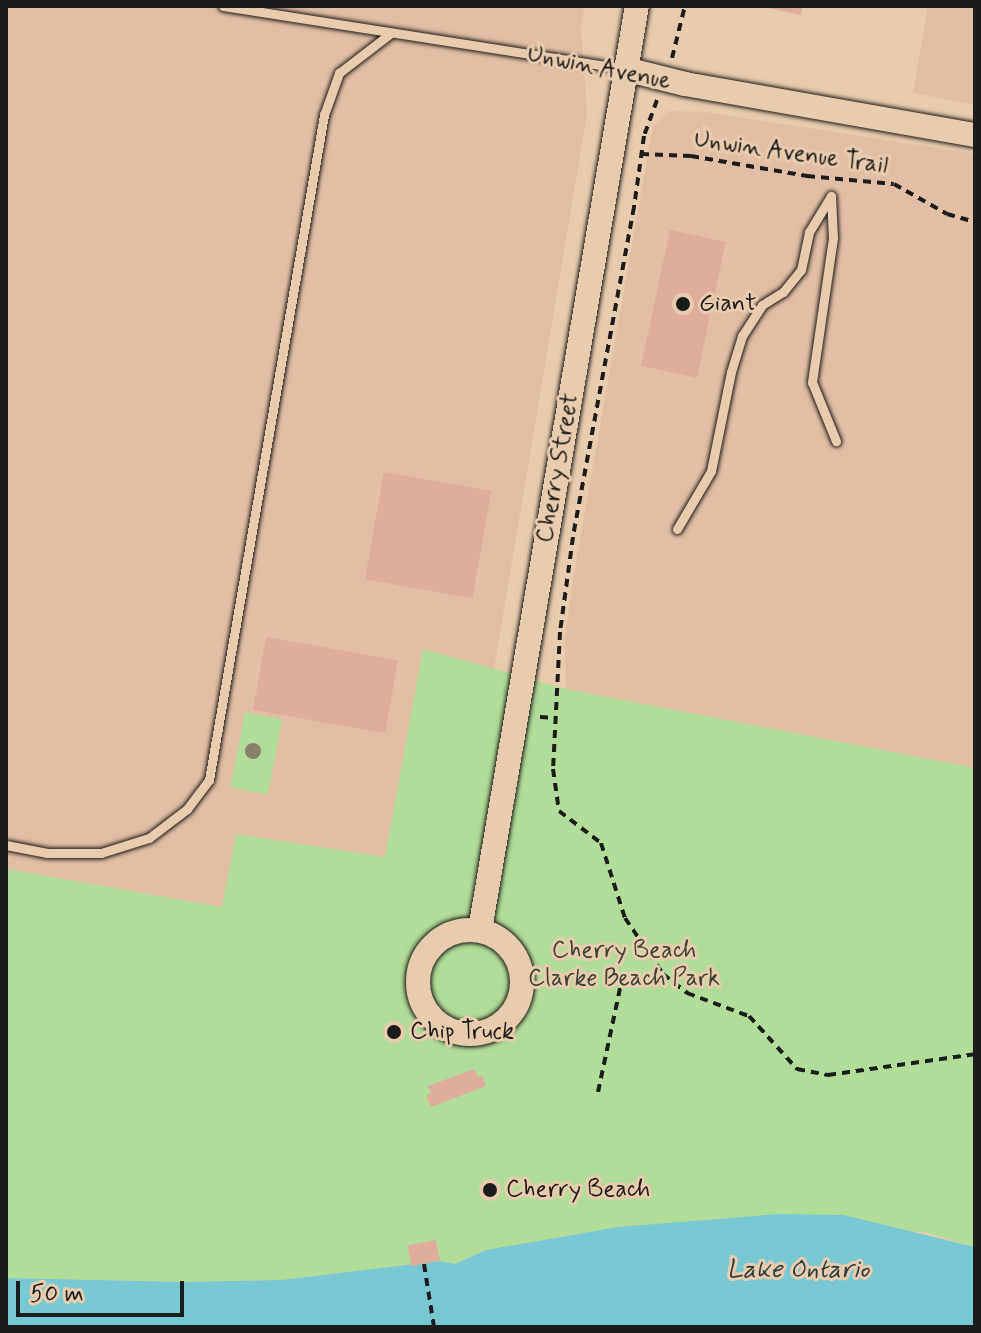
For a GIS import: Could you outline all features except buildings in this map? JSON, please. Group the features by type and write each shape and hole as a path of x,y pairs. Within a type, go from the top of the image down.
{"street":[{"name":"Cherry Street","path":"480,930 637,6"},
{"name":"Unwin Avenue","path":"625,69 685,84 975,135"},
{"path":"466,929 480,930 509,948 518,962 521,994 507,1019 495,1028 466,1034 438,1024 428,1014 421,1001 418,971 430,947 441,938 466,929"}],"lane":[{"name":"Unwin Avenue","path":"223,6 625,69"},
{"path":"6,845 47,853 101,853 149,838 187,809 209,780 324,115 339,73 391,33"},
{"path":"677,529 711,471 731,372 742,336 762,305 783,292 801,270 809,232 831,196 833,238 812,382 836,441"}],"path":[{"path":"678,43 685,6"},
{"path":"651,118 641,154 573,537 560,632 553,769 559,811 601,843 625,918 663,974 687,993 749,1016 797,1069 828,1075 975,1054"},
{"name":"Unwin Avenue Trail","path":"641,154 691,156 807,176 894,184 947,214 975,222"},
{"path":"598,1092 621,984"},
{"path":"424,1264 434,1327"}],"shaded area":[{"path":"6,6 585,6 581,24 587,114 494,669 423,650 386,857 236,835 223,907 6,869"},
{"path":"928,6 975,6 975,105 913,93"},
{"path":"668,111 705,112 975,154 975,768 566,689 565,636 573,580 653,126"}],"green space":[{"name":"Cherry Beach Clarke Beach Park","path":"423,649 566,689 975,768 975,1247 924,1232 695,1222 618,1227 486,1250 455,1264 440,1261 281,1280 184,1282 6,1278 6,869 222,907 236,834 385,857"},
{"path":"245,712 282,719 268,795 230,788"}],"water":[{"name":"Lake Ontario","path":"778,1214 844,1215 975,1247 975,1327 6,1327 6,1278 184,1282 281,1280 440,1261 455,1264 486,1250 618,1227"}],"place":[{"name":"Giant","path":"683,304"},
{"name":"Chip Truck","path":"394,1032"},
{"name":"Cherry Beach","path":"490,1190"}]}
